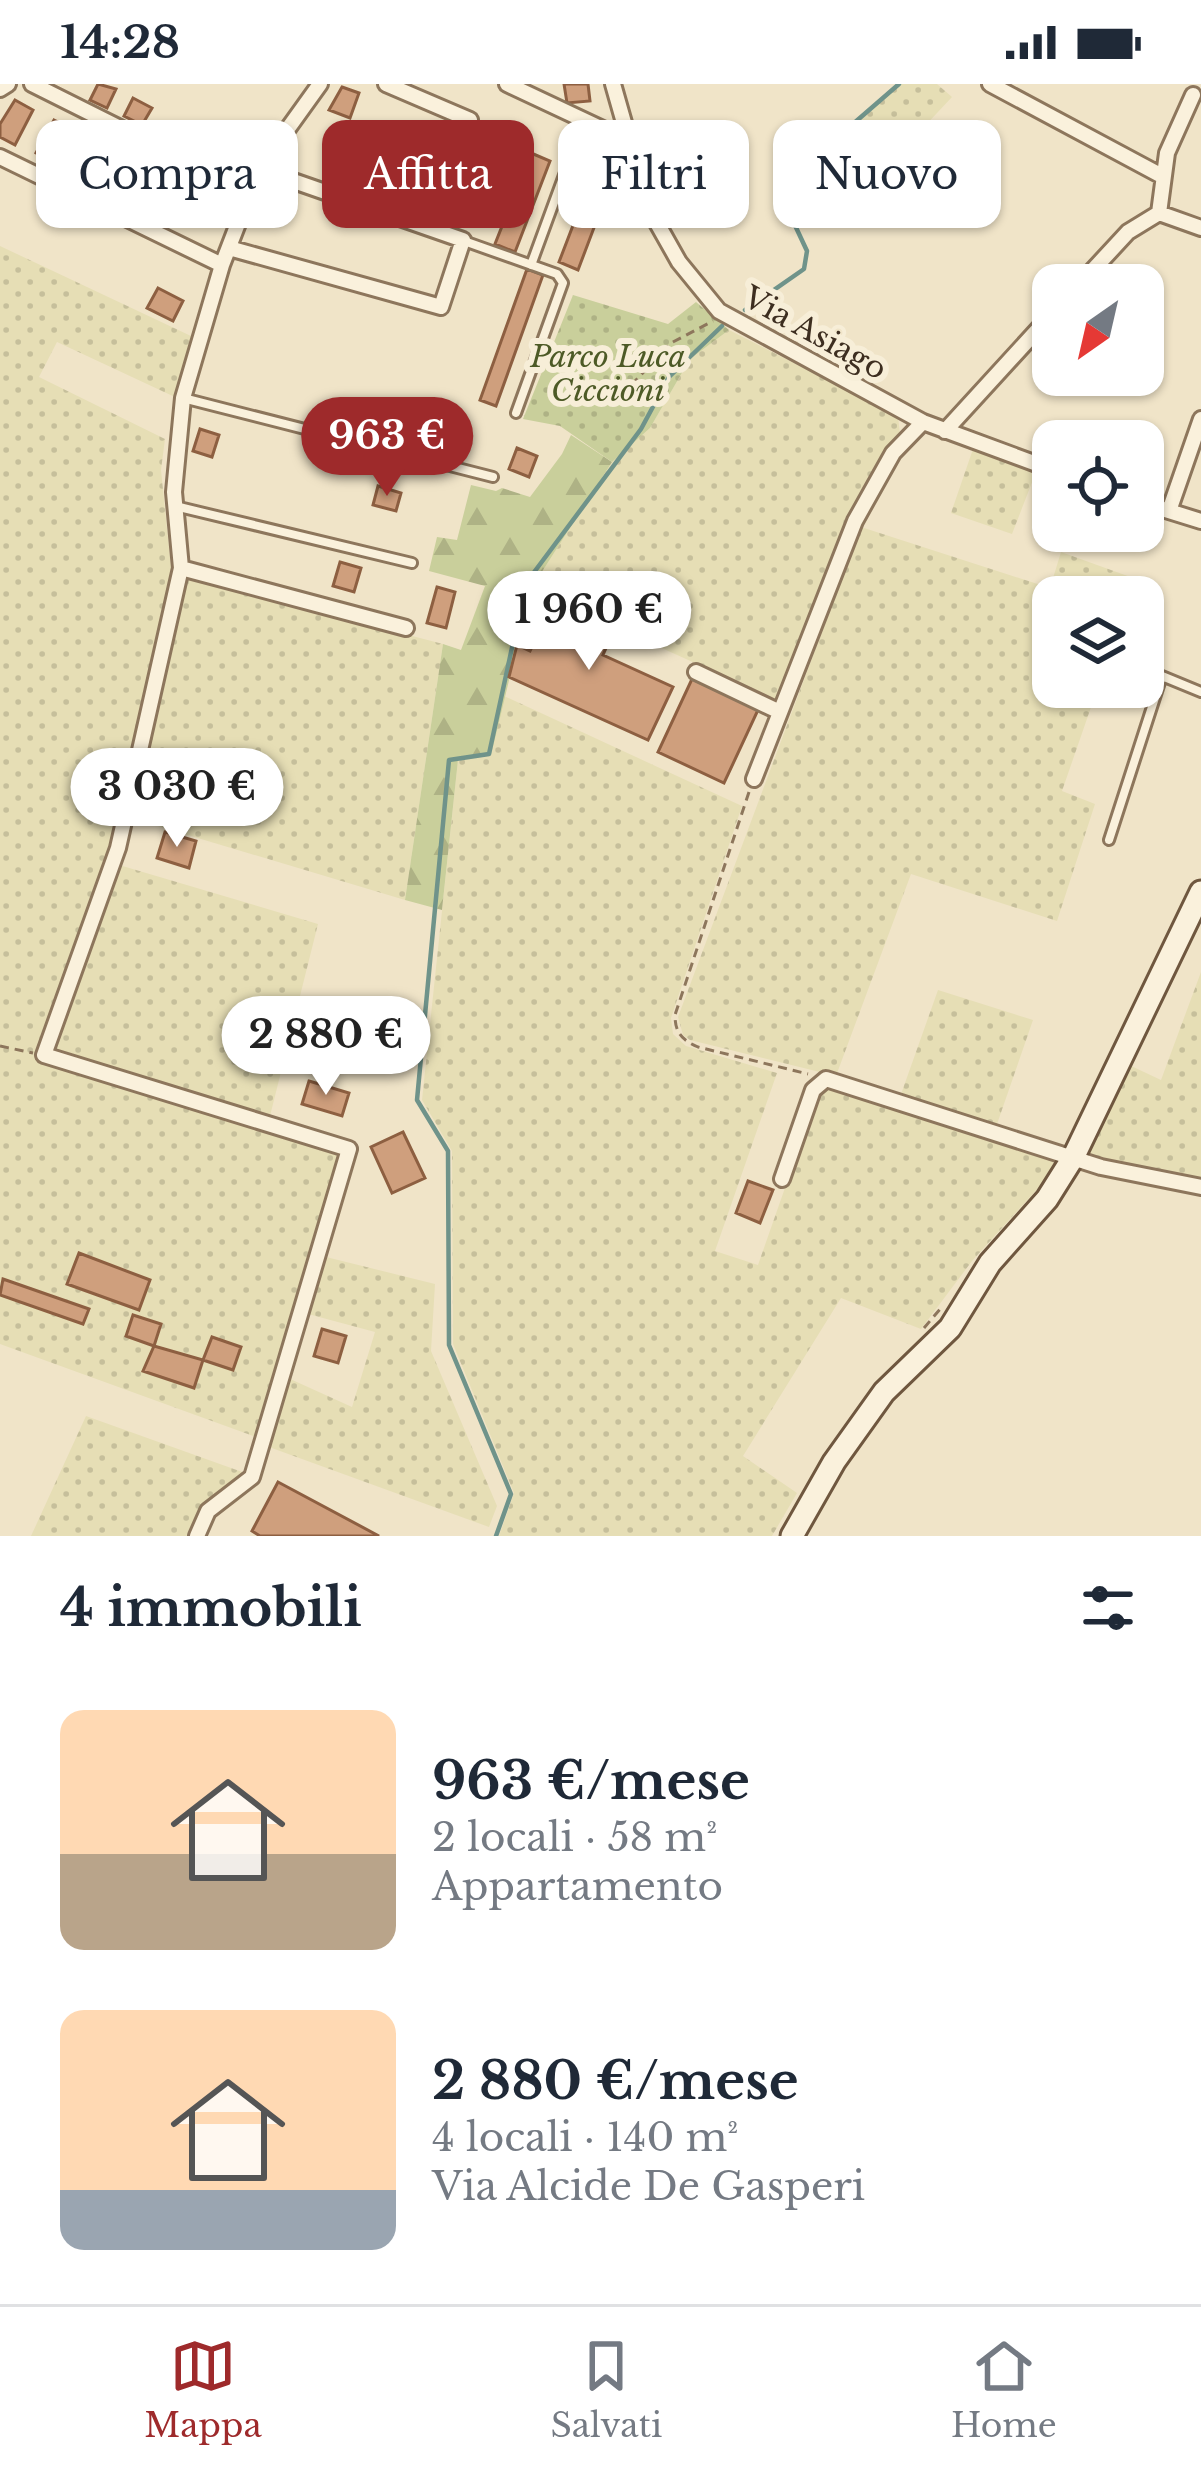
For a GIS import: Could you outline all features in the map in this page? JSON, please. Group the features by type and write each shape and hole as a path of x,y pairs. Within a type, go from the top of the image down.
{"street":[{"path":"0,89 8,84"},
{"path":"32,84 104,120"},
{"path":"294,120 320,84"},
{"path":"386,84 470,120"},
{"path":"507,84 584,120"},
{"name":"Via Asiago","path":"614,84 622,120"},
{"path":"990,84 1162,176"},
{"path":"1159,213 1167,153 1193,94"},
{"path":"0,157 222,265"},
{"path":"229,248 441,307 463,240 298,183"},
{"path":"1159,213 1201,228"},
{"path":"1098,264 1128,232 1159,213"},
{"path":"197,1536 208,1511 252,1477 349,1149 44,1055 118,848 181,568 175,506 183,398 237,228"},
{"name":"Via Asiago","path":"658,228 696,285 726,316 923,422 1032,462"},
{"path":"945,431 1032,337"},
{"path":"1169,511 1201,419"},
{"path":"754,779 855,520 893,453 923,422"},
{"path":"1164,509 1201,521"},
{"path":"181,568 406,628"},
{"path":"696,672 780,712"},
{"path":"792,1536 856,1430 899,1376 950,1328 990,1263 1029,1221 1074,1156 1199,900"},
{"path":"782,1179 813,1090 826,1079 837,1079 1133,1175 1201,1187"}],"lane":[{"path":"532,265 558,194"},
{"path":"463,240 557,274 563,283 516,413"},
{"path":"183,398 493,476"},
{"path":"175,506 412,563"},
{"path":"1109,840 1162,676 1201,692"}],"path":[{"path":"621,396 671,343 726,316"},
{"path":"754,779 675,1025 686,1042 826,1079"},
{"path":"0,1046 44,1055"},
{"path":"921,1332 951,1296"}],"shaded area":[{"path":"899,84 937,84 952,97 930,120 857,120"},
{"path":"0,246 191,336 177,398 57,342 39,377 165,439 161,470 171,567 194,579 443,644 405,900 121,815 109,862 318,924 269,1120 341,1153 256,1437 0,1344"},
{"path":"729,330 898,416 900,434 876,468 849,523 779,701 531,589 612,462 650,428 690,359"},
{"path":"973,449 1032,471 1012,534 951,513"},
{"path":"861,527 1032,582 1032,708 1091,708 1062,791 1095,804 1057,921 911,874 836,1076 690,1040 683,1035 678,1017"},
{"path":"1061,552 1128,576 1054,576"},
{"path":"504,696 742,806 671,1018 673,1034 686,1046 777,1073 715,1251 758,1265 821,1085 1058,1155 1041,1185 972,1261 921,1329 841,1298 743,1456 797,1493 772,1536 499,1536 514,1493 453,1344 452,1151 422,1100 458,760 491,755"},
{"path":"1201,972 1201,1184 1126,1169 1083,1154 1127,1064 1161,1080"},
{"path":"938,990 1033,1020 996,1127 900,1097"},
{"path":"322,1256 435,1284 431,1351 497,1506 489,1527 269,1447 288,1378 352,1407 375,1332 308,1314"},
{"path":"86,1416 245,1473 205,1509 193,1536 31,1536"}],"green space":[{"name":"Parco Luca Ciccioni","path":"573,295 668,324 696,302 729,330 690,359 650,428 612,462 560,426 523,419"},
{"path":"571,435 612,462 531,589 491,755 458,760 442,910 405,900 443,644 461,650 485,586 429,571 437,537 457,540 471,485 530,497"}],"building":[{"path":"98,84 116,89 107,108 90,100"},
{"path":"564,84 588,84 590,101 567,103"},
{"path":"342,87 359,93 350,118 329,110"},
{"path":"133,98 152,108 145,120 124,116"},
{"path":"15,100 33,110 15,145 0,137 0,124"},
{"path":"534,154 550,161 534,203"},
{"path":"501,228 524,228 515,252 495,244"},
{"path":"572,228 594,228 578,270 559,262"},
{"path":"527,269 543,275 496,406 480,400"},
{"path":"158,288 183,301 173,321 147,308"},
{"path":"200,429 219,435 212,457 193,451"},
{"path":"517,448 537,456 529,477 509,469"},
{"path":"378,486 401,493 396,511 373,505"},
{"path":"340,562 361,568 354,592 333,586"},
{"path":"437,587 455,592 446,628 427,623"},
{"path":"554,602 614,630 603,655 673,687 648,740 509,677 517,645 530,651"},
{"path":"692,679 758,710 724,783 658,752"},
{"path":"165,832 196,841 189,868 157,858"},
{"path":"309,1081 349,1093 342,1116 302,1104"},
{"path":"403,1132 425,1178 392,1193 371,1147"},
{"path":"748,1181 773,1190 760,1223 736,1213"},
{"path":"79,1253 150,1280 139,1310 67,1284"},
{"path":"3,1279 89,1309 83,1324 0,1295"},
{"path":"133,1315 161,1324 154,1346 126,1336"},
{"path":"322,1329 346,1336 338,1363 314,1356"},
{"path":"212,1337 241,1347 233,1370 203,1360"},
{"path":"154,1346 203,1360 194,1388 143,1371"},
{"path":"278,1482 379,1536 260,1536 252,1531"}],"waterway":[{"path":"745,310 804,269 807,251 778,189 899,84"},
{"path":"496,1536 511,1494 449,1345 448,1151 417,1100 449,760 489,754 526,583 641,429 669,377 722,326"}]}
